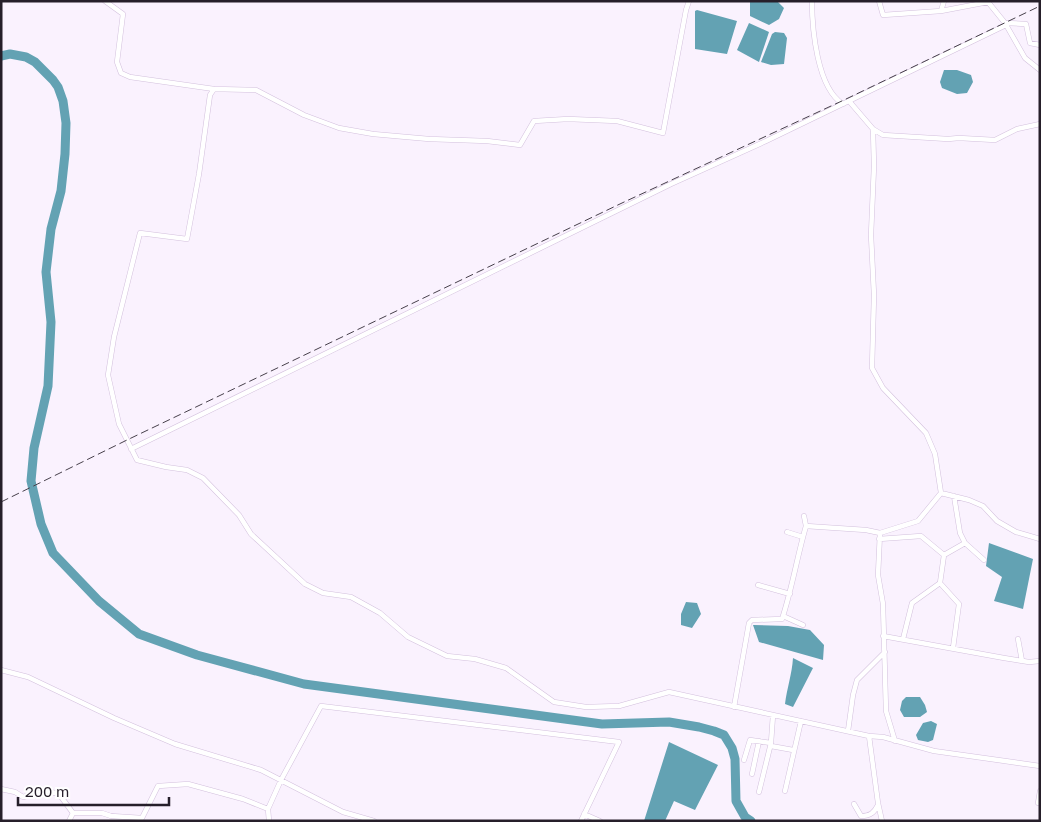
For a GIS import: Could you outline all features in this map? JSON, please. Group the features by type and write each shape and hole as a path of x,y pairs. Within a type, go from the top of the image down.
{"street":[{"path":"104,1 123,14 117,62 121,73 214,89 256,90 304,115 340,128 373,134 429,139 487,141 520,145 534,121 568,119 617,121 663,133 689,1"},
{"path":"812,1 812,19 817,55 830,92 843,104"},
{"path":"879,1 883,15 941,11 988,2 1006,24 1025,58 1040,70"},
{"path":"941,11 944,1"},
{"path":"132,449 671,184 766,141 1006,24 1026,24 1030,43 1040,45"},
{"path":"214,89 210,94 199,174 187,239 140,234 114,337 108,375 119,424 137,460 166,468 187,470 203,478 239,515 251,534 306,584 323,593 351,597 380,613 408,637 447,656 475,659 506,668 554,702 586,707 619,706 669,692 934,751 1040,766"},
{"path":"849,101 873,129 883,135 948,140 959,138 995,140 1017,128 1040,124"},
{"path":"806,526 866,530 880,533 918,521 941,493 935,454 926,433 883,388 872,368 874,295 871,236 874,166 873,129"},
{"path":"941,493 969,500 983,506 997,521 1016,532 1040,539"},
{"path":"954,496 960,533 964,543 984,560"},
{"path":"734,707 749,623 752,620 782,619 806,526 804,516"},
{"path":"786,532 803,537"},
{"path":"880,533 878,575 883,604 886,711 895,741"},
{"path":"879,539 921,536 944,555"},
{"path":"944,555 964,543"},
{"path":"903,639 912,603 940,583 944,555"},
{"path":"940,583 959,604 953,648"},
{"path":"758,585 790,594"},
{"path":"783,616 803,625"},
{"path":"883,636 1022,661 1040,661"},
{"path":"1018,639 1022,661"},
{"path":"848,731 857,680 884,652"},
{"path":"1,670 28,677 114,718 175,744 261,770 343,812 374,821"},
{"path":"269,821 268,809 281,780 321,706 619,742 581,821"},
{"path":"759,792 771,744 773,715"},
{"path":"785,790 801,721"},
{"path":"869,736 882,821"},
{"path":"744,760 750,740 794,750"},
{"path":"752,774 759,741"},
{"path":"73,813 102,813 111,816 142,818 158,786 188,784 243,799 268,809"},
{"path":"1,789 15,792 24,797 47,791 59,794 73,813"},
{"path":"1038,803 1040,791"},
{"path":"854,804 860,816 867,816 874,812 878,803"},
{"path":"69,821 73,813"},
{"path":"584,814 600,821"}],"water":[{"path":"750,1 777,1 784,8 779,19 769,25 750,16"},
{"path":"695,11 737,21 727,54 695,49"},
{"path":"749,23 769,32 759,62 737,50"},
{"path":"775,32 784,33 787,38 784,64 771,65 761,62 772,34"},
{"path":"944,70 957,70 971,75 973,82 967,93 957,94 942,88 940,82"},
{"path":"989,543 1033,559 1023,609 994,601 1002,577 986,566"},
{"path":"686,602 697,603 701,614 692,628 681,625 681,614"},
{"path":"753,625 788,626 810,630 824,645 823,660 759,642"},
{"path":"793,658 813,668 793,707 785,704"},
{"path":"906,697 920,697 927,712 920,717 904,717 900,710 902,701"},
{"path":"931,721 937,724 933,740 928,742 918,740 916,735 923,723"},
{"path":"669,742 718,765 695,810 674,801 665,821 644,821"}],"waterway":[{"path":"1,56 10,54 26,57 35,62 53,80 58,87 63,101 66,123 65,154 61,191 51,229 46,272 51,322 48,386 34,448 31,481 41,524 53,553 99,601 139,634 197,655 304,684 602,724 669,722 714,731 724,735 732,748 735,759 736,801 745,817 751,821"}],"railway":[{"path":"1,502 622,203 1040,6"}]}
